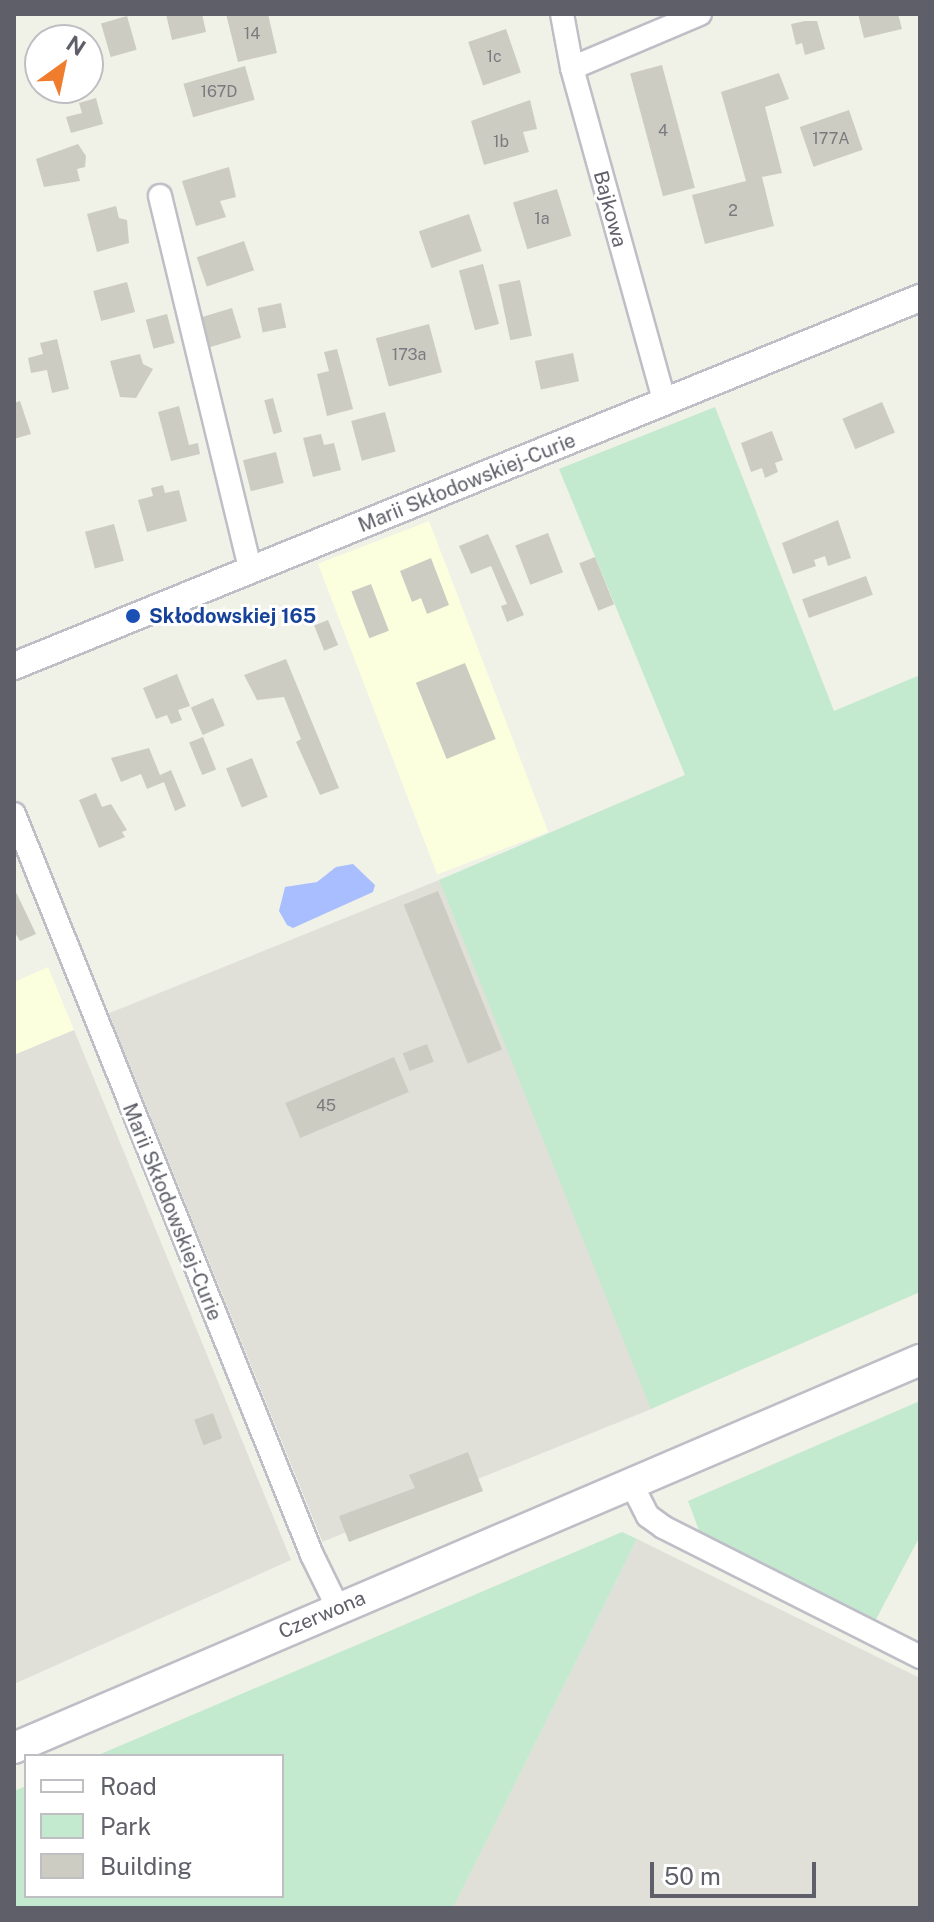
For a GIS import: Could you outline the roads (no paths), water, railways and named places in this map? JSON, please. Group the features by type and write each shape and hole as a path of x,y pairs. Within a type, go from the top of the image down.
{"main road":[{"name":"Czerwona","path":"14,1748 920,1360"}],"street":[{"name":"Bajkowa","path":"562,14 572,68 665,403"},
{"path":"572,68 700,14"},
{"path":"160,196 251,571"},
{"name":"Marii Skłodowskiej-Curie","path":"14,666 920,298"},
{"name":"Marii Skłodowskiej-Curie","path":"14,814 246,1392 338,1608"},
{"path":"631,1483 648,1516 663,1527 920,1657"}],"water":[{"path":"353,864 375,885 373,892 293,928 287,925 279,911 285,887 317,882 336,867"}],"place":[{"name":"Skłodowskiej 165","path":"133,616"}]}
